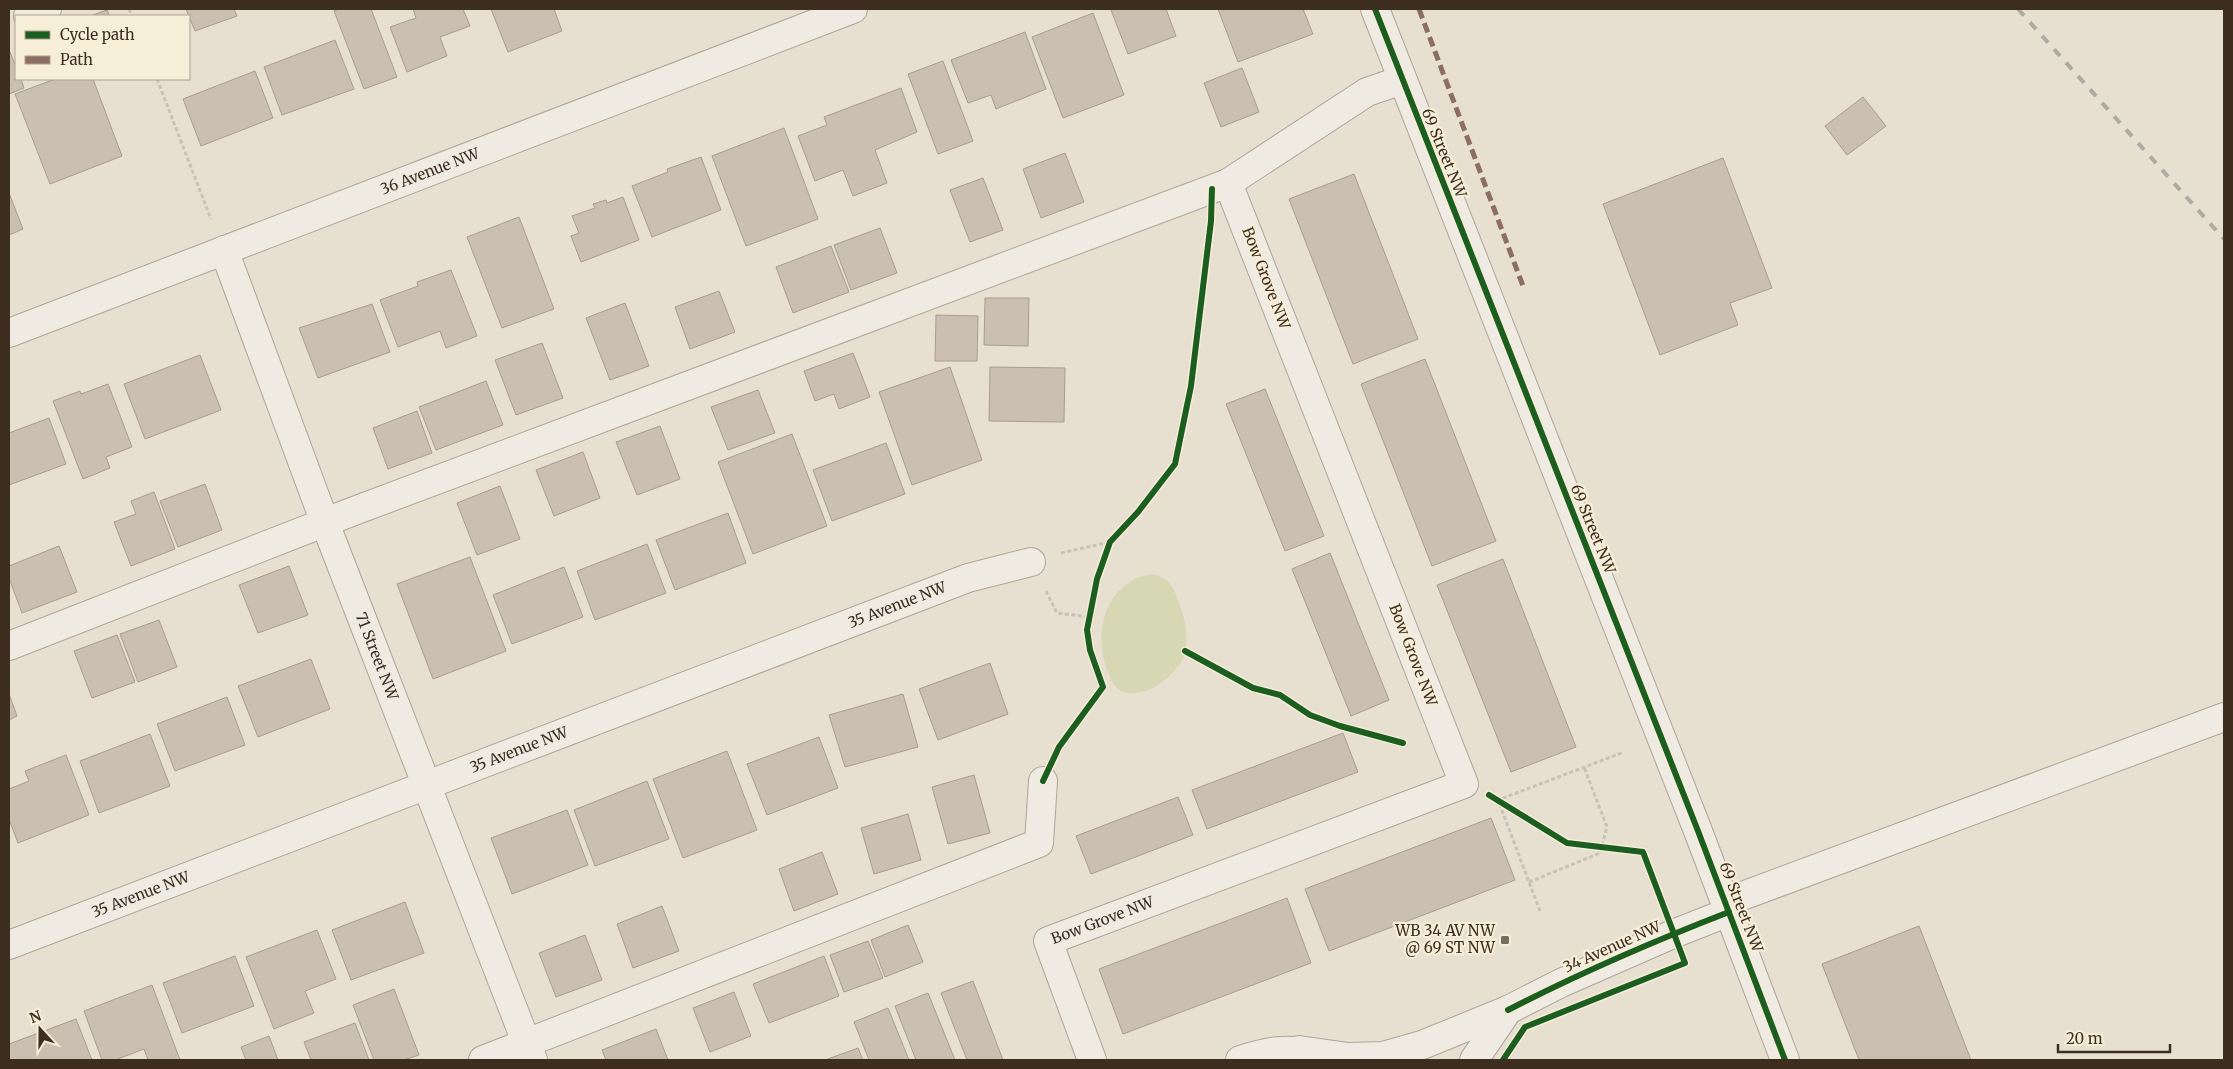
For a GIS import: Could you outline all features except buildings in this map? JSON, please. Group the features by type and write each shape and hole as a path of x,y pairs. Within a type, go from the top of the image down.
{"street":[{"path":"31,15 47,9"},
{"name":"36 Avenue NW","path":"9,333 853,9"},
{"name":"69 Street NW","path":"1375,9 1728,907 1785,1060"},
{"path":"9,646 325,523 1228,182 1367,92 1402,80"},
{"name":"Bow Grove NW","path":"1092,1060 1048,941 1464,784 1228,182"},
{"name":"71 Street NW","path":"224,250 325,523 530,1052"},
{"name":"35 Avenue NW","path":"9,945 968,578 1031,562"},
{"name":"34 Avenue NW","path":"1299,1050 1348,1057 1383,1056 1422,1045 1508,1010 1561,983 1673,934 1728,907 2224,717"},
{"path":"483,1060 530,1052 1039,843 1043,781"},
{"name":"34 Avenue NW","path":"1474,1060 1508,1010"},
{"path":"1240,1060 1269,1051 1299,1050 1330,1060"}],"path":[{"path":"157,80 224,250"},
{"path":"1090,617 1057,613 1031,562 1110,542"},
{"path":"1498,800 1624,752"},
{"path":"1529,882 1600,853 1603,848 1607,826 1584,767"},
{"path":"1489,795 1506,805"},
{"path":"1498,800 1540,911"},
{"path":"1594,846 1603,848"}],"green space":[{"path":"1153,574 1166,580 1176,595 1185,625 1185,652 1182,661 1175,670 1157,685 1146,691 1126,693 1115,686 1108,672 1103,657 1103,625 1107,610 1114,597 1124,586 1137,578"}],"railway":[{"path":"2018,9 2224,239"}],"marked path":[{"path":"1419,9 1523,286"}],"cycle path":[{"path":"1375,9 1698,831 1785,1060"},
{"path":"1043,781 1059,747 1103,687 1090,650 1087,630 1097,579 1110,542 1138,512 1175,464 1191,386 1211,221 1212,189"},
{"path":"1185,651 1253,688 1280,695 1310,715 1340,726 1403,743"},
{"path":"1489,795 1567,843 1643,852 1685,963 1525,1027 1503,1060"},
{"path":"1508,1010 1617,958 1729,912"}],"place":[{"name":"WB 34 AV NW @ 69 ST NW","path":"1505,940"}]}
